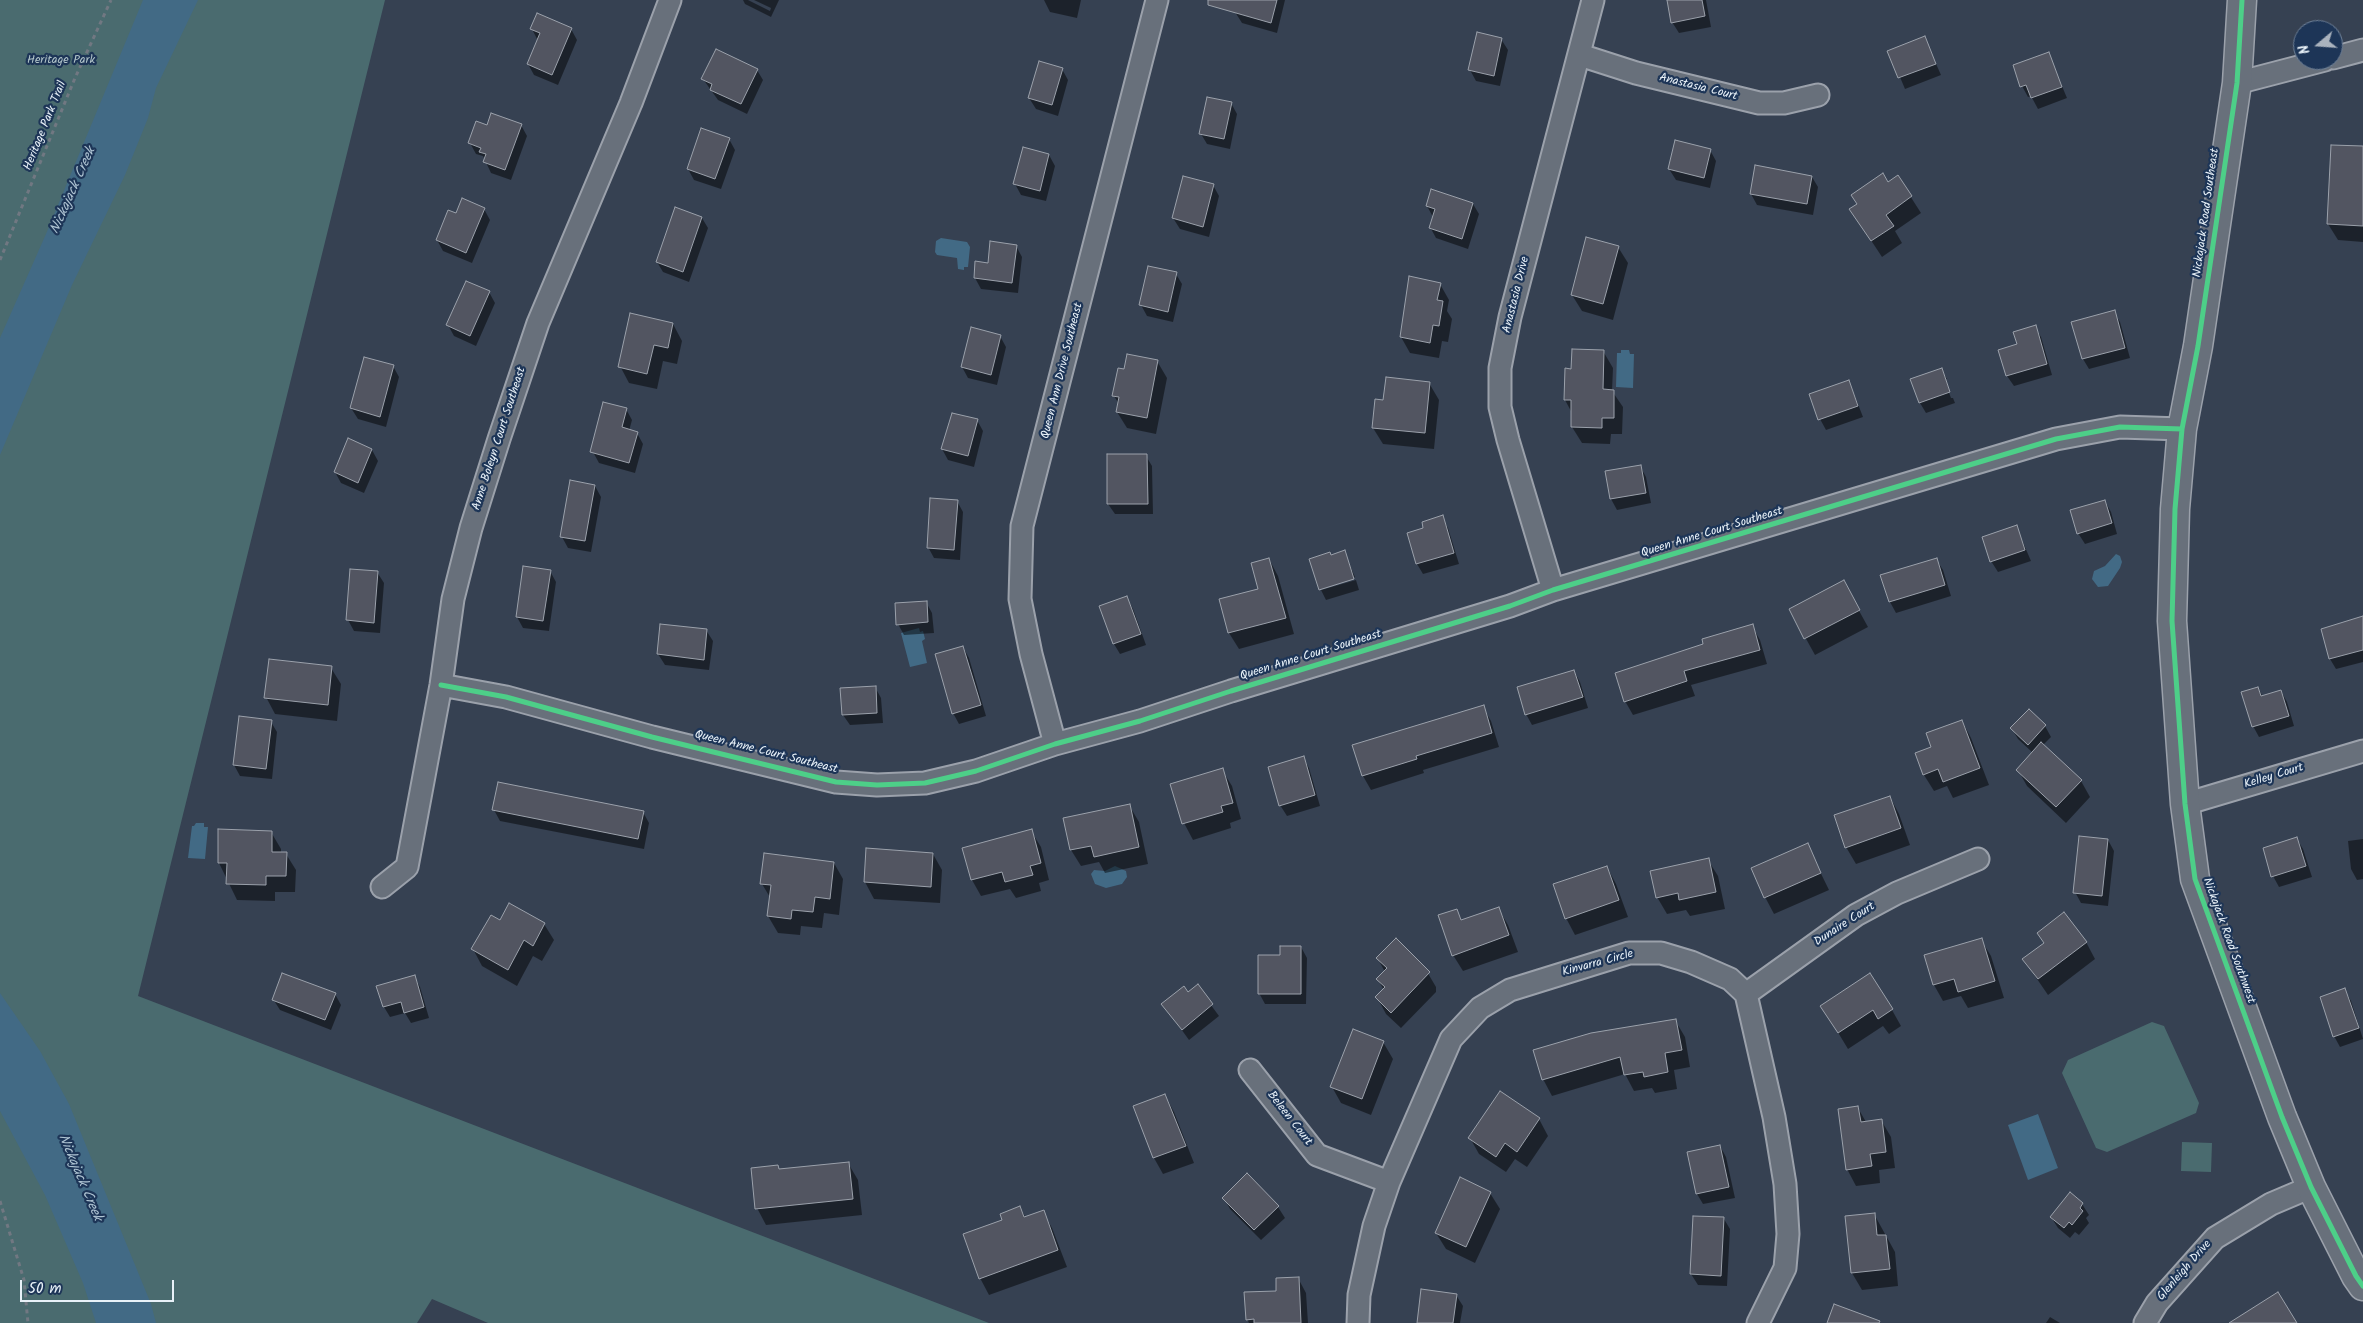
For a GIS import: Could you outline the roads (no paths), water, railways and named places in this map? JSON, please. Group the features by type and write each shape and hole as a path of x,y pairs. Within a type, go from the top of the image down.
{"street":[{"name":"Anne Boleyn Court Southeast","path":"382,887 407,867 440,685 453,599 471,528 499,440 538,324 628,111 670,0"},
{"name":"Queen Ann Drive Southeast","path":"1055,744 1031,654 1020,599 1022,526 1157,0"},
{"name":"Anastasia Drive","path":"1553,590 1500,407 1500,368 1514,300 1593,0"},
{"name":"Nickajack Road Southeast","path":"2182,429 2198,346 2237,83 2242,0"},
{"path":"2343,55 2363,50"},
{"name":"Anastasia Court","path":"1580,55 1636,73 1760,103 1784,103 1818,95"},
{"path":"2237,83 2293,68"},
{"name":"Queen Anne Court Southeast","path":"440,685 506,697 652,737 836,782 877,785 924,783 976,771 1055,744 1149,718 1510,606 1553,590 2056,439 2120,427 2182,429"},
{"name":"Nickajack Road Southwest","path":"2182,429 2175,509 2172,621 2185,804 2195,879 2282,1117 2311,1187 2356,1276 2363,1286"},
{"name":"Kelley Court","path":"2185,804 2363,750"},
{"name":"Dunaire Court","path":"1746,994 1856,915 1897,893 1978,859"},
{"name":"Kinvarra Circle","path":"1358,1323 1359,1295 1374,1226 1389,1182 1450,1040 1480,1008 1510,990 1628,953 1661,953 1691,962 1730,979 1746,994"},
{"path":"1746,994 1777,1136 1785,1184 1788,1234 1785,1268 1758,1323"},
{"name":"Beleen Court","path":"1250,1070 1317,1155 1389,1182"},
{"name":"Glenleigh Drive","path":"2145,1323 2157,1303 2214,1238 2258,1212 2311,1187"}],"water":[{"name":"Nickajack Creek","path":"143,0 198,0 156,88 148,118 125,175 72,285 0,455 0,338 46,234"},
{"path":"941,238 967,242 970,247 968,267 964,267 964,270 958,269 957,258 937,255 935,252 936,241"},
{"path":"1621,350 1629,350 1630,354 1634,354 1633,388 1616,387 1617,353 1621,353"},
{"path":"2116,554 2120,556 2122,562 2120,568 2108,586 2098,587 2092,579 2094,571 2105,566"},
{"path":"919,628 920,632 923,631 925,639 922,641 927,663 910,667 901,633"},
{"path":"196,823 204,823 204,827 208,827 205,859 188,858 192,826"},
{"path":"1115,866 1126,871 1127,877 1122,884 1106,888 1095,884 1091,874 1094,870 1105,871"},
{"name":"Nickajack Creek","path":"0,993 40,1051 69,1104 151,1304 156,1323 96,1323 83,1283 45,1195 0,1111"},
{"path":"2038,1114 2058,1168 2028,1180 2008,1125"}],"park label":[{"name":"Heritage Park","path":"61,61"}]}
